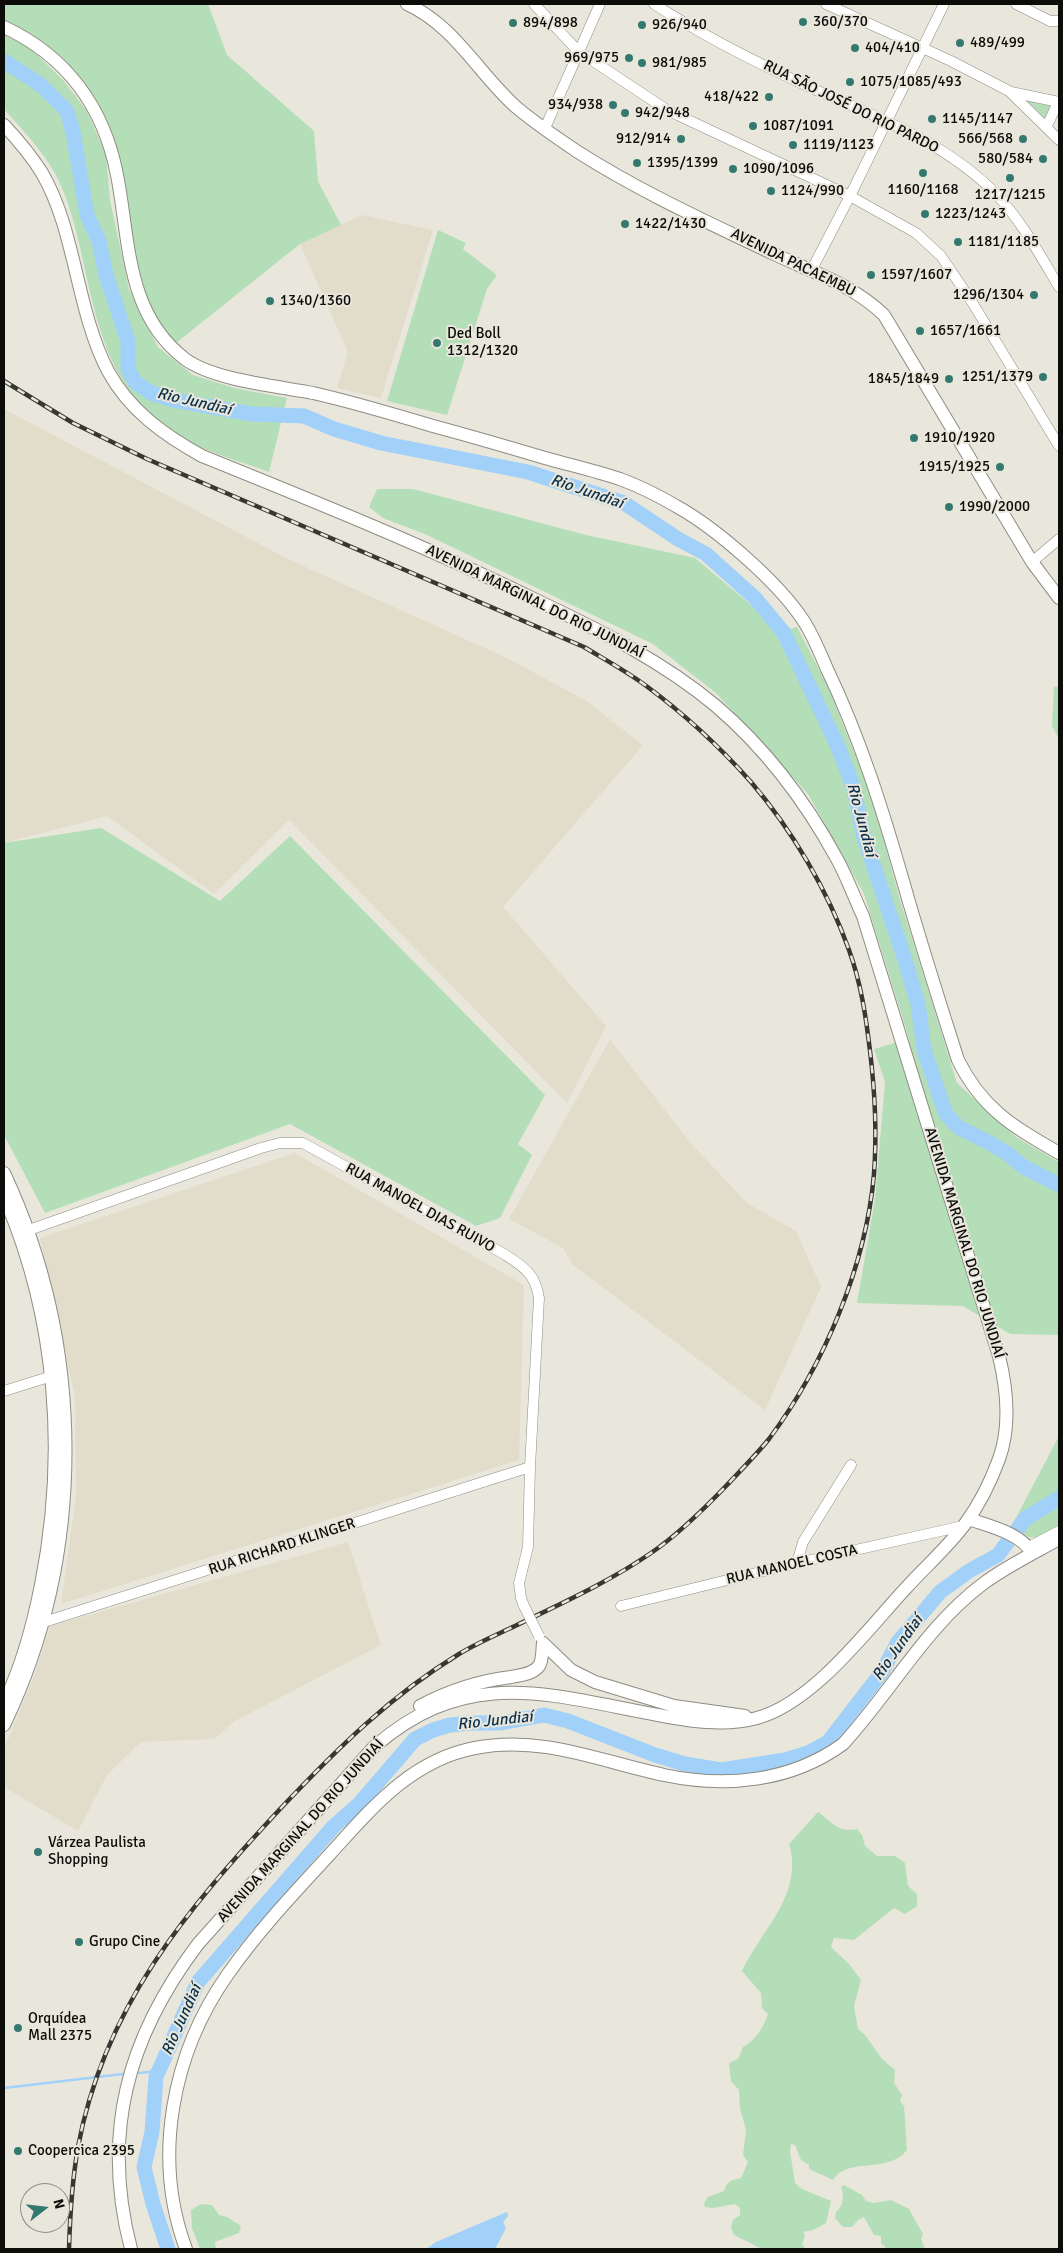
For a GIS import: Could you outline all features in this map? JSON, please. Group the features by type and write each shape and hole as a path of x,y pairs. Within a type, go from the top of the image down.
{"main road":[{"name":"AVENIDA PACAEMBU","path":"407,4 445,30 516,106 578,152 647,191 811,271 845,285 868,299 884,315 1032,562 1059,598"},
{"path":"4,27 25,37 54,58 76,79 93,105 112,151 118,177 131,272 140,297 155,324 171,346 188,362 215,373 349,402 623,480 682,509 759,570 789,600 805,623 843,702 862,750 877,791 958,1060 966,1076 990,1107 1020,1130 1059,1152"},
{"name":"AVENIDA MARGINAL DO RIO JUNDIAÍ","path":"4,125 22,144 42,174 65,234 94,338 104,363 126,397 145,418 175,441 202,456 472,568 639,651 677,676 717,707 763,753 802,802 837,860 862,916 1001,1364 1005,1388 1006,1431 1000,1458 966,1523 816,1683 790,1703 758,1718 728,1723 696,1722 545,1695 499,1692 447,1703 421,1714 388,1734 357,1765 198,1944 176,1973 157,2005 140,2041 121,2119 118,2154 119,2191 131,2249"},
{"path":"4,1173 28,1230 55,1331 61,1372 65,1438 64,1500 59,1542 21,1689 4,1724"},
{"path":"4,1196 18,1234 45,1331 52,1376 55,1439 55,1489 39,1621 4,1703"},
{"path":"966,1523 992,1526 1028,1548"},
{"path":"185,2246 171,2198 168,2162 171,2119 181,2072 196,2029 227,1975 246,1950 371,1809 402,1780 422,1767 446,1756 496,1744 526,1744 571,1750 662,1775 708,1782 754,1779 796,1770 824,1758 843,1744 938,1626 983,1584 1028,1548 1059,1539"},
{"path":"541,1639 571,1670 595,1682 674,1706 758,1718"},
{"path":"388,1734 400,1720 417,1708 451,1691 471,1684 518,1676 534,1670 541,1662 541,1639"}],"street":[{"path":"534,4 578,51 668,110 850,196 916,233 941,256 972,302 1059,446"},
{"path":"545,128 600,4"},
{"name":"RUA SÃO JOSÉ DO RIO PARDO","path":"654,4 687,25 743,55 886,121 938,148 962,164 996,194 1023,228 1059,287"},
{"path":"826,4 921,48 1009,92 1059,102 1047,126"},
{"path":"811,271 944,4"},
{"path":"1016,4 1050,21 1059,21"},
{"path":"1009,92 1047,126 1059,140"},
{"path":"1032,562 1059,539"},
{"name":"RUA MANOEL DIAS RUIVO","path":"28,1230 261,1148 280,1143 303,1143 504,1254 532,1275 539,1298 530,1467 528,1547 518,1590 541,1639"},
{"path":"4,1391 52,1376"},
{"path":"797,1563 803,1542 851,1465"},
{"name":"RUA RICHARD KLINGER","path":"39,1621 530,1467"},
{"name":"RUA MANOEL COSTA","path":"621,1606 966,1523"},
{"path":"1028,1548 1059,1531"}],"shaded area":[{"path":"362,215 433,230 381,398 337,388 348,352 300,244"},
{"path":"4,409 290,560 507,658 585,700 643,745 503,907 606,1026 567,1103 289,820 214,894 107,816 4,843"},
{"path":"610,1039 688,1140 747,1203 796,1231 821,1287 765,1410 573,1265 563,1248 509,1219"},
{"path":"295,1153 524,1285 519,1460 61,1604 76,1496 75,1397 40,1238"},
{"path":"348,1542 381,1645 235,1721 214,1739 141,1742 107,1775 78,1831 4,1787 4,1749 33,1679 50,1626"}],"green space":[{"path":"4,4 208,4 227,55 314,131 318,181 341,225 300,244 171,347 140,297 122,213 93,105 25,37 4,27"},
{"path":"4,35 29,47 63,80 87,111 106,155 110,200 129,289 158,347 193,375 234,388 287,398 269,472 207,450 188,441 154,417 132,394 116,368 104,340 95,310 72,217 62,188 44,156 4,109"},
{"path":"1026,100 1051,105 1045,118"},
{"name":"Ded Boll 1312/1320","path":"438,230 466,243 463,249 497,275 487,289 447,415 387,401"},
{"path":"377,489 413,489 586,535 695,558 750,604 776,633 797,627 828,687 872,797 900,900 957,1083 1016,1137 1059,1162 1059,1335 1010,1334 963,1306 857,1303 875,1199 885,1082 874,1049 909,1039 864,894 808,794 716,693 653,644 427,535 383,518 369,507"},
{"path":"1054,686 1059,688 1059,739 1052,726"},
{"path":"101,828 220,901 290,836 545,1095 518,1144 532,1155 500,1218 476,1226 290,1124 45,1213 4,1135 4,843"},
{"path":"1059,1436 1059,1526 1039,1536 1030,1537 1011,1527"},
{"path":"818,1812 840,1828 857,1829 862,1835 865,1846 877,1856 895,1856 905,1863 908,1886 917,1894 917,1906 905,1914 894,1908 854,1940 834,1938 831,1947 849,1964 861,1980 854,2006 858,2029 865,2035 882,2059 895,2070 894,2083 902,2095 900,2101 904,2106 907,2150 889,2162 848,2169 840,2173 833,2180 809,2169 809,2165 801,2160 795,2145 791,2144 790,2151 795,2183 802,2189 831,2201 826,2223 813,2230 803,2232 805,2236 802,2244 806,2249 762,2249 734,2235 731,2228 733,2220 740,2215 740,2208 735,2204 713,2208 705,2207 704,2203 708,2197 724,2191 730,2182 741,2178 748,2162 743,2155 746,2130 740,2108 739,2090 731,2081 729,2063 738,2059 743,2047 752,2041 764,2024 768,2014 762,2008 761,1993 742,1971 786,1895 791,1879 792,1862 789,1844"},
{"path":"844,2185 862,2195 866,2201 874,2203 891,2200 909,2209 923,2234 921,2239 925,2249 887,2249 881,2243 881,2236 874,2235 864,2217 858,2220 852,2227 843,2227 835,2218 836,2212 842,2204 841,2187"},
{"path":"201,2204 212,2205 219,2215 227,2217 241,2226 239,2233 215,2242 216,2249 200,2249 192,2228 191,2210"}],"water":[{"path":"507,2212 508,2216 503,2222 506,2228 495,2249 426,2249 436,2242"}],"waterway":[{"name":"Rio Jundiaí","path":"4,61 41,85 67,111 73,132 87,215 99,241 106,275 128,341 128,369 135,382 151,393 173,400 251,414 304,416 334,429 381,443 528,472 624,503 678,539 706,554 755,598 784,633 838,747 853,786 864,837 918,1004 924,1050 946,1114 958,1127 1007,1153 1022,1166 1059,1185"},
{"name":"Rio Jundiaí","path":"168,2249 153,2204 144,2167 152,2132 156,2077 198,1982 334,1826 360,1803 415,1739 433,1730 450,1725 501,1723 544,1715 568,1721 655,1755 685,1764 721,1770 785,1760 808,1753 828,1742 882,1672 898,1642 940,1592 969,1571 998,1555 1025,1519 1059,1498"},
{"path":"139,2073 159,2071"},
{"path":"4,2088 123,2074"}],"railway":[{"path":"4,381 73,423 147,459 584,647 638,680 673,707 701,731 751,782 781,820 808,862 831,906 849,950 860,987 870,1051 875,1112 874,1174 862,1244 852,1279 824,1347 789,1410 769,1439 700,1512 651,1553 618,1574 584,1592 466,1650 410,1687 344,1744 281,1808 213,1884 182,1923 154,1963 129,2005 107,2049 90,2096 78,2147 74,2172 69,2249"}],"place":[{"name":"360/370","path":"803,22"},
{"name":"894/898","path":"513,23"},
{"name":"926/940","path":"642,25"},
{"name":"489/499","path":"960,43"},
{"name":"404/410","path":"855,48"},
{"name":"969/975","path":"629,58"},
{"name":"981/985","path":"642,63"},
{"name":"1075/1085/493","path":"850,82"},
{"name":"418/422","path":"769,97"},
{"name":"934/938","path":"613,105"},
{"name":"942/948","path":"625,113"},
{"name":"1145/1147","path":"932,119"},
{"name":"1087/1091","path":"753,126"},
{"name":"912/914","path":"681,139"},
{"name":"566/568","path":"1023,139"},
{"name":"1119/1123","path":"793,145"},
{"name":"580/584","path":"1043,159"},
{"name":"1395/1399","path":"637,163"},
{"name":"1090/1096","path":"733,169"},
{"name":"1160/1168","path":"923,173"},
{"name":"1217/1215","path":"1010,178"},
{"name":"1124/990","path":"771,191"},
{"name":"1223/1243","path":"925,214"},
{"name":"1422/1430","path":"625,224"},
{"name":"1181/1185","path":"958,242"},
{"name":"1597/1607","path":"871,275"},
{"name":"1296/1304","path":"1034,295"},
{"name":"1340/1360","path":"270,301"},
{"name":"1657/1661","path":"920,331"},
{"name":"Ded Boll 1312/1320","path":"437,343"},
{"name":"1251/1379","path":"1043,377"},
{"name":"1845/1849","path":"949,379"},
{"name":"1910/1920","path":"914,438"},
{"name":"1915/1925","path":"1000,467"},
{"name":"1990/2000","path":"949,507"},
{"name":"Várzea Paulista Shopping","path":"38,1852"},
{"name":"Grupo Cine","path":"79,1942"},
{"name":"Orquídea Mall 2375","path":"18,2028"},
{"name":"Coopercica 2395","path":"18,2151"}]}
